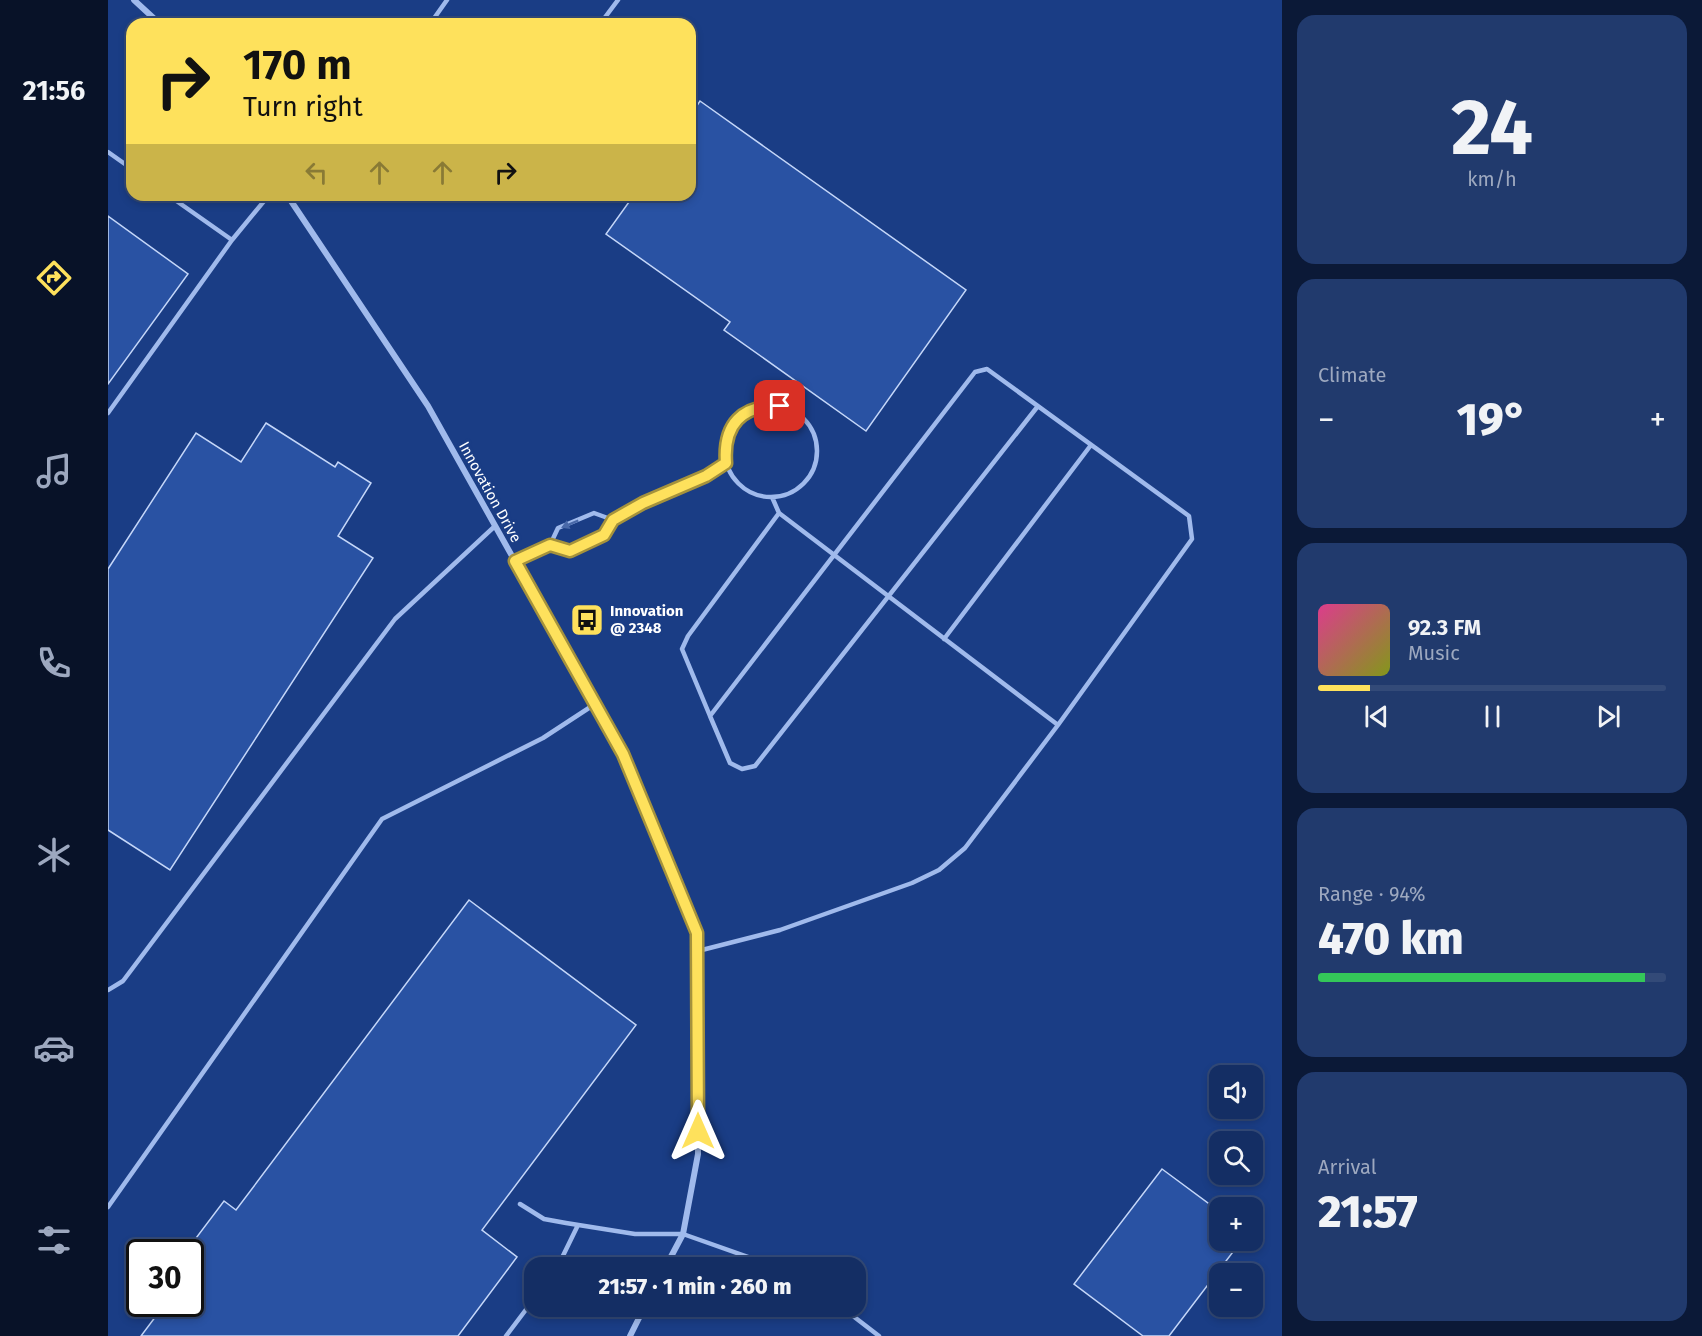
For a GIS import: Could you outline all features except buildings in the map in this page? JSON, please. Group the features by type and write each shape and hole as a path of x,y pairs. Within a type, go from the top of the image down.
{"street":[{"path":"134,0 154,18"},
{"name":"Innovation Drive","path":"291,201 428,406 623,754 697,933 698,1154 682,1234 670,1257"},
{"path":"630,1336 640,1317"}],"lane":[{"path":"434,18 447,0"},
{"path":"604,18 618,0"},
{"path":"108,152 126,165"},
{"path":"177,201 232,240"},
{"path":"108,413 232,240 264,201"},
{"path":"698,951 780,930 912,883 939,870 965,848 1058,725 1192,539 1189,516 987,369 975,372 710,716"},
{"path":"765,405 780,406 795,411 806,421 814,434 818,448 816,463 810,477 800,488 787,495 772,498 757,495 743,488 732,477 726,463 725,447 728,432 737,419 750,410 765,405"},
{"path":"779,513 688,636 682,649 730,764 742,769 755,766 1038,406"},
{"path":"944,639 1091,445"},
{"path":"550,545 570,551 604,535 613,520 643,503 706,476 726,463"},
{"path":"772,498 779,513 1058,725"},
{"path":"515,561 550,545 558,528 594,513 613,520"},
{"path":"108,990 123,981 395,620 495,526"},
{"path":"108,1207 382,819 543,738 595,704"},
{"path":"520,1204 544,1219 635,1234 682,1234 748,1257"},
{"path":"562,1257 578,1225"},
{"path":"506,1336 524,1312"},
{"path":"854,1317 879,1336"}],"place":[{"name":"Innovation @ 2348","path":"587,620"}],"route":[{"path":"698,1131 697,933 623,754 515,561 550,545 570,551 604,535 613,520 643,503 706,476 726,463 725,447 728,432 737,419 750,410 765,405 780,406"}]}
